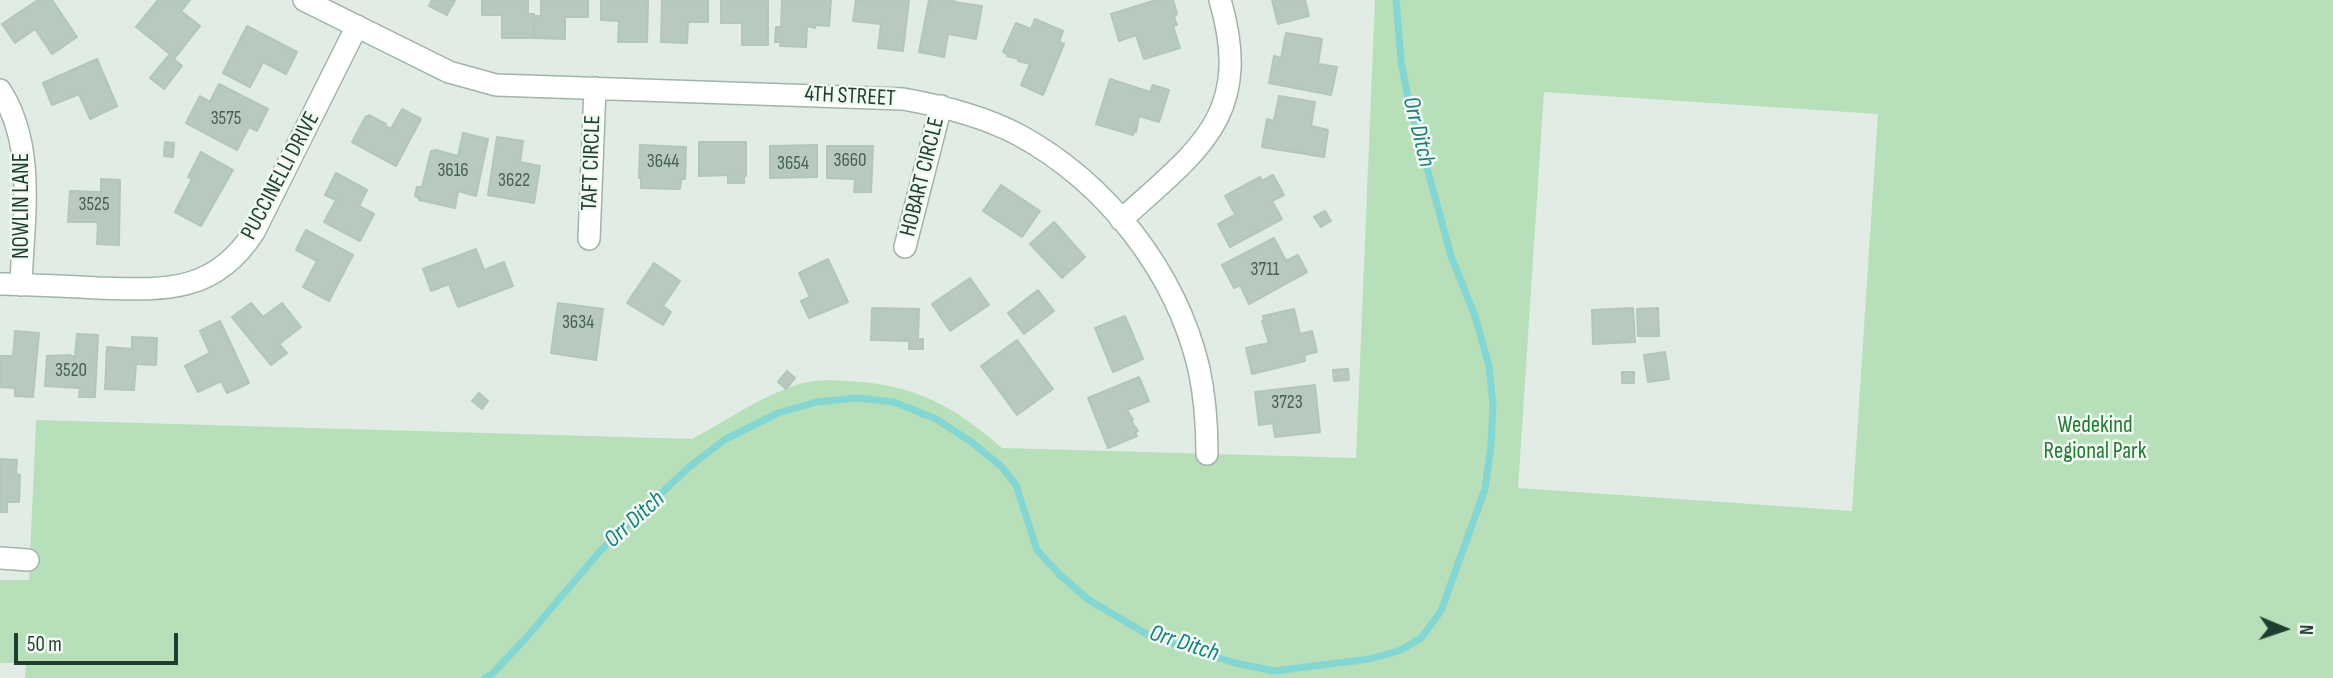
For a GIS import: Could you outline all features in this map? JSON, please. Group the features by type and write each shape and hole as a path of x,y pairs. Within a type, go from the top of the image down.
{"street":[{"name":"4TH STREET","path":"304,0 449,72 496,85 903,99 941,106 990,122 1045,150 1087,183 1121,220 1160,271 1177,304 1199,371 1204,400 1207,454"},
{"path":"1121,220 1196,152 1212,132 1229,83 1231,60 1229,35 1220,0"},
{"name":"PUCCINELLI DRIVE","path":"11,284 146,289 185,285 217,272 233,259 254,232 357,26"},
{"name":"TAFT CIRCLE","path":"589,239 595,88"},
{"name":"NOWLIN LANE","path":"0,90 18,125 25,186 11,284"},
{"name":"HOBART CIRCLE","path":"905,247 941,106"},
{"path":"0,558 29,560"}],"green space":[{"name":"Wedekind Regional Park","path":"1375,0 2333,0 2333,678 25,678 26,663 0,663 0,580 29,580 36,420 692,439 783,390 809,382 836,380 894,387 932,400 967,420 1002,448 1356,458","holes":["1544,92 1878,114 1852,511 1518,488"]}],"building":[{"path":"38,0 52,0 77,37 52,54 35,29 15,43 2,24"},
{"path":"158,0 190,0 181,11 200,26 174,59 182,66 164,89 150,78 170,54 136,27"},
{"path":"432,0 455,0 447,15 429,6"},
{"path":"482,0 528,0 528,14 534,14 533,38 502,38 502,15 482,15"},
{"path":"541,0 588,0 588,17 565,17 565,39 534,38 534,16 541,16"},
{"path":"601,0 648,0 647,42 618,42 619,21 601,20"},
{"path":"662,0 708,0 708,22 688,22 687,43 661,42"},
{"path":"721,0 768,0 768,45 742,45 742,23 721,23"},
{"path":"782,0 831,0 829,26 807,26 806,47 780,46 781,42 775,42 776,27 781,27"},
{"path":"856,0 909,0 903,51 878,48 881,24 853,21"},
{"path":"929,0 954,0 982,6 976,39 948,34 944,57 919,52"},
{"path":"1156,0 1173,0 1177,25 1173,26 1180,48 1144,59 1136,35 1119,41 1111,14"},
{"path":"1272,0 1305,0 1309,16 1278,24"},
{"path":"1035,19 1063,31 1059,42 1064,44 1043,95 1021,85 1030,64 1018,61 1019,59 1003,52 1016,23 1031,29"},
{"path":"247,26 297,52 286,74 263,62 250,87 223,73"},
{"path":"1286,33 1322,39 1318,64 1337,67 1331,95 1269,83 1274,56 1281,58"},
{"path":"97,59 117,106 90,119 79,94 52,105 43,83"},
{"path":"1110,79 1150,92 1153,85 1169,90 1159,122 1139,116 1133,135 1096,124"},
{"path":"219,84 268,109 257,131 249,127 237,150 186,123 200,96 210,102"},
{"path":"1279,96 1315,102 1311,126 1328,130 1324,157 1262,147 1267,119 1274,121"},
{"path":"402,109 421,119 396,166 352,142 366,116 369,115 391,129"},
{"path":"463,133 488,139 476,196 458,191 455,208 419,200 415,196 417,187 422,187 431,151 458,156"},
{"path":"497,137 523,141 520,162 540,166 534,203 488,195"},
{"path":"165,142 174,143 173,157 164,156"},
{"path":"699,142 746,142 744,183 728,183 728,175 699,176"},
{"path":"640,145 686,147 685,179 681,179 680,189 641,188"},
{"path":"817,145 817,177 770,178 770,146"},
{"path":"827,146 873,146 871,192 854,192 855,179 827,178"},
{"path":"201,152 233,170 201,226 175,212 192,179 188,177"},
{"path":"336,173 367,190 359,206 374,214 360,241 324,222 336,200 325,195"},
{"path":"1273,175 1284,195 1272,201 1282,219 1230,247 1218,224 1236,214 1225,196 1260,177 1262,181"},
{"path":"101,179 120,180 119,245 97,244 98,222 68,222 70,191 101,192"},
{"path":"1001,185 1040,211 1022,237 983,211"},
{"path":"1325,211 1331,221 1321,227 1314,217"},
{"path":"1054,222 1085,257 1062,278 1030,244"},
{"path":"306,230 353,255 329,301 303,287 317,261 296,250"},
{"path":"1274,238 1286,261 1298,255 1307,272 1249,304 1240,285 1234,288 1222,265"},
{"path":"476,249 484,270 504,262 513,286 458,307 449,284 431,291 423,269"},
{"path":"828,259 848,302 809,318 801,301 810,297 799,273"},
{"path":"654,263 680,281 663,306 671,312 663,325 627,303"},
{"path":"970,278 989,305 950,331 932,304"},
{"path":"1038,290 1054,311 1024,334 1008,313"},
{"path":"251,303 263,317 282,303 301,327 279,344 287,353 271,365 232,317"},
{"path":"558,303 603,309 596,360 551,353"},
{"path":"872,308 919,309 918,339 923,339 923,349 909,349 909,341 871,340"},
{"path":"1633,308 1635,342 1593,344 1592,310"},
{"path":"1658,308 1659,336 1638,336 1637,309"},
{"path":"1294,309 1300,334 1312,331 1317,352 1304,355 1305,361 1252,374 1246,348 1269,343 1263,316"},
{"path":"1125,316 1143,359 1113,372 1095,328"},
{"path":"220,321 249,383 227,393 221,381 198,392 185,366 210,353 200,331"},
{"path":"15,331 39,333 33,397 15,396 15,388 0,387 0,356 13,356"},
{"path":"77,334 98,335 95,397 79,397 80,388 45,386 47,356 75,357"},
{"path":"132,337 157,338 156,365 136,364 134,390 105,389 107,347 132,349"},
{"path":"1017,340 1053,389 1017,415 981,366"},
{"path":"1665,352 1669,379 1648,382 1644,355"},
{"path":"1348,369 1349,380 1334,381 1333,370"},
{"path":"787,371 795,378 786,389 778,382"},
{"path":"1622,372 1634,372 1634,383 1622,383"},
{"path":"1139,377 1149,401 1127,410 1138,431 1135,432 1137,436 1108,448 1088,398"},
{"path":"1315,385 1320,432 1275,437 1273,423 1259,425 1255,392"},
{"path":"479,393 488,401 482,409 472,401"},
{"path":"0,459 17,460 16,474 20,475 19,502 7,502 7,512 0,512"}],"waterway":[{"name":"Orr Ditch","path":"485,678 526,638 601,550 688,468 724,440 778,413 817,402 857,398 894,402 936,419 970,441 1002,467 1016,485 1037,550 1060,575 1089,600 1150,636 1235,663 1274,671 1370,659 1401,650 1421,638 1441,611 1485,489 1493,405 1489,366 1475,316 1451,256 1408,98 1401,61 1396,0"}]}
